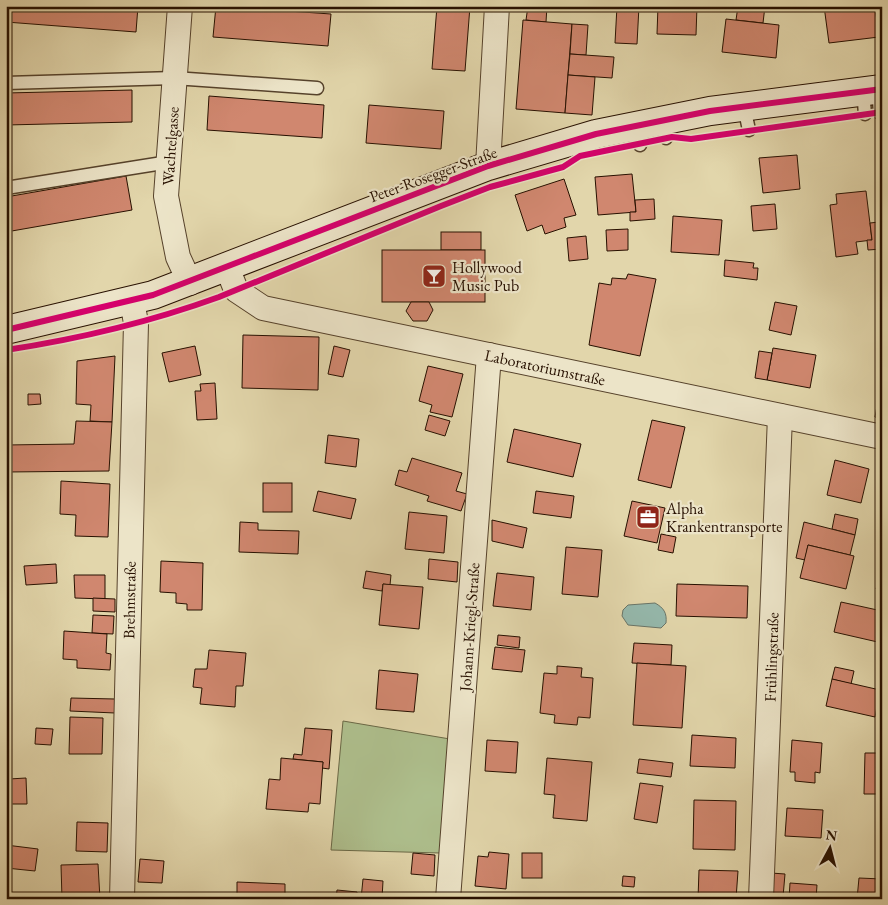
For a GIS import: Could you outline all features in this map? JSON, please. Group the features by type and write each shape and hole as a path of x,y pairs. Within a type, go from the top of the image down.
{"main road":[{"name":"Peter-Rosegger-Straße","path":"6,330 132,301 190,282 488,166 596,134 638,135 874,99"}],"street":[{"name":"Wachtelgasse","path":"180,6 166,196 178,257 190,282"},
{"path":"488,166 497,6"},
{"name":"Laboratoriumstraße","path":"226,267 236,290 263,308 882,437"},
{"name":"Brehmstraße","path":"122,899 136,323 132,301"},
{"name":"Johann-Kriegl-Straße","path":"448,899 490,356"},
{"name":"Frühlingstraße","path":"761,899 780,416"}],"lane":[{"path":"6,83 174,78 317,88"},
{"path":"6,188 169,162"}],"green space":[{"path":"343,721 450,739 440,853 331,850"}],"water":[{"path":"655,603 663,609 666,616 666,623 661,628 628,625 622,616 623,610 628,605"}],"building":[{"path":"6,6 138,6 136,32 6,22"},
{"path":"216,6 331,14 328,46 213,37"},
{"path":"437,6 470,6 465,71 432,69"},
{"path":"528,6 547,6 546,22 526,20"},
{"path":"617,6 639,6 637,44 615,43"},
{"path":"658,6 697,6 696,35 657,34"},
{"path":"738,6 765,6 763,23 736,20"},
{"path":"824,6 875,6 879,37 829,43"},
{"path":"726,19 779,25 776,58 722,52"},
{"path":"523,20 572,24 565,113 516,109"},
{"path":"572,24 588,25 586,55 570,54"},
{"path":"570,54 614,57 612,78 568,75"},
{"path":"568,75 595,77 592,115 565,113"},
{"path":"132,90 132,122 6,125 6,93"},
{"path":"209,96 324,105 322,138 207,130"},
{"path":"369,105 444,111 441,149 366,143"},
{"path":"797,155 800,189 763,193 759,158"},
{"path":"632,174 636,212 598,215 595,177"},
{"path":"126,176 132,210 6,232 6,197"},
{"path":"564,179 576,215 564,218 566,227 545,234 542,225 527,231 515,195"},
{"path":"866,191 872,240 856,242 858,254 836,257 830,205 837,204 836,194"},
{"path":"654,199 655,219 630,221 630,212 636,212 635,200"},
{"path":"775,204 777,229 753,231 751,206"},
{"path":"673,216 722,220 719,255 671,252"},
{"path":"879,222 882,249 868,250 867,240 872,240 870,223"},
{"path":"628,229 628,250 607,251 606,230"},
{"path":"441,232 481,232 481,250 441,250"},
{"path":"586,236 588,259 569,261 567,238"},
{"name":"Hollywood Music Pub","path":"382,250 485,250 485,302 382,302"},
{"path":"725,260 754,263 753,268 758,268 757,280 724,276"},
{"path":"628,274 656,279 640,356 589,345 599,283 611,285 612,278 626,279"},
{"path":"411,302 429,302 433,310 427,321 413,321 406,311"},
{"path":"775,302 797,306 791,335 769,330"},
{"path":"243,335 319,337 318,390 242,388"},
{"path":"195,346 201,375 169,382 162,353"},
{"path":"334,346 350,350 343,377 328,374"},
{"path":"773,348 816,355 810,388 767,380"},
{"path":"759,351 772,353 767,380 755,378"},
{"path":"115,356 112,422 90,421 91,405 76,404 77,361"},
{"path":"428,366 463,374 452,417 430,412 432,405 419,401"},
{"path":"215,383 217,419 197,420 195,391 201,391 200,384"},
{"path":"28,394 40,394 41,404 28,405"},
{"path":"878,400 882,401 882,419 875,417"},
{"path":"429,415 450,421 445,436 425,430"},
{"path":"652,420 685,427 671,488 638,480"},
{"path":"76,421 112,422 109,471 6,472 6,445 74,444"},
{"path":"514,429 581,444 573,477 507,462"},
{"path":"328,435 359,439 356,467 325,463"},
{"path":"412,458 462,473 456,491 467,494 461,511 427,501 429,496 395,485 399,470 407,472"},
{"path":"835,460 869,469 861,503 827,495"},
{"path":"61,481 110,484 108,537 75,536 76,515 60,514"},
{"path":"263,483 292,483 292,512 263,512"},
{"path":"318,491 356,499 351,519 313,511"},
{"path":"536,491 574,496 571,518 533,513"},
{"path":"632,501 665,508 657,543 624,536"},
{"path":"409,512 447,516 444,553 405,549"},
{"path":"835,514 858,519 855,535 832,529"},
{"path":"492,520 527,528 523,548 492,541"},
{"path":"240,522 258,523 258,530 299,531 298,554 239,552"},
{"path":"804,522 855,535 850,555 808,545 805,560 796,558"},
{"path":"661,534 676,537 673,553 658,550"},
{"path":"808,545 854,556 846,589 800,578"},
{"path":"566,547 602,550 598,597 562,594"},
{"path":"429,559 458,562 457,582 428,579"},
{"path":"161,561 203,563 202,610 187,610 187,604 176,603 176,593 160,592"},
{"path":"56,564 57,583 26,585 24,566"},
{"path":"882,567 882,590 876,589"},
{"path":"366,571 391,575 390,585 383,584 382,591 363,588"},
{"path":"497,573 534,577 531,610 493,606"},
{"path":"74,575 105,575 105,599 75,598"},
{"path":"383,584 423,587 419,629 379,625"},
{"path":"677,584 748,586 747,618 676,616"},
{"path":"93,598 115,599 115,612 93,611"},
{"path":"841,602 882,611 882,643 834,632"},
{"path":"93,615 114,616 113,634 92,633"},
{"path":"64,631 107,634 106,653 111,654 110,670 77,668 77,660 63,659"},
{"path":"498,635 520,637 519,648 497,645"},
{"path":"634,643 672,645 671,665 632,663"},
{"path":"495,647 525,650 522,672 492,669"},
{"path":"209,650 246,653 243,686 236,686 235,707 200,704 202,688 193,687 195,669 207,669"},
{"path":"637,663 686,666 682,728 633,725"},
{"path":"557,666 582,668 581,677 593,678 590,718 578,717 577,725 554,723 555,715 540,713 544,673 557,674"},
{"path":"835,667 854,671 851,684 832,679"},
{"path":"379,670 418,674 414,712 376,709"},
{"path":"832,679 880,690 875,717 826,706"},
{"path":"71,698 115,699 115,713 70,711"},
{"path":"70,717 103,718 102,754 69,754"},
{"path":"36,728 53,729 51,745 35,744"},
{"path":"305,728 332,730 329,769 322,768 323,762 293,759 294,754 302,755"},
{"path":"692,735 736,738 735,768 690,766"},
{"path":"487,740 518,742 516,773 485,771"},
{"path":"792,740 822,743 820,773 815,772 815,783 795,781 795,772 790,772"},
{"path":"865,753 882,753 882,794 864,794"},
{"path":"281,758 323,762 320,804 309,803 308,812 266,809 269,779 280,780"},
{"path":"547,758 592,762 587,821 553,818 555,795 544,794"},
{"path":"639,759 673,763 671,777 637,773"},
{"path":"26,778 27,804 11,804 9,779"},
{"path":"640,783 663,786 657,823 634,819"},
{"path":"694,800 736,801 735,850 693,849"},
{"path":"787,808 823,810 821,838 785,836"},
{"path":"77,822 108,823 107,852 76,851"},
{"path":"6,845 38,849 35,871 6,868"},
{"path":"489,852 509,854 506,889 475,886 478,856 488,857"},
{"path":"413,853 435,855 434,876 411,874"},
{"path":"522,853 542,853 542,878 522,878"},
{"path":"140,859 164,861 162,883 138,882"},
{"path":"98,864 100,899 62,899 61,865"},
{"path":"699,870 738,871 736,899 698,899"},
{"path":"771,873 785,874 783,897 770,896"},
{"path":"623,876 635,877 634,887 622,886"},
{"path":"859,878 882,879 882,899 857,899"},
{"path":"363,879 383,881 382,899 361,899"},
{"path":"237,882 285,884 285,899 237,899"},
{"path":"790,883 817,885 816,899 789,899"},
{"path":"337,890 357,892 357,899 336,899"}],"cycle path":[{"path":"6,330 153,295 488,166 596,134 710,111 882,89"},
{"path":"6,350 114,329 193,306 490,187 563,167 580,156 672,137 691,139 882,112"}],"place":[{"name":"Hollywood Music Pub","path":"434,276"},
{"name":"Alpha Krankentransporte","path":"648,517"}]}
